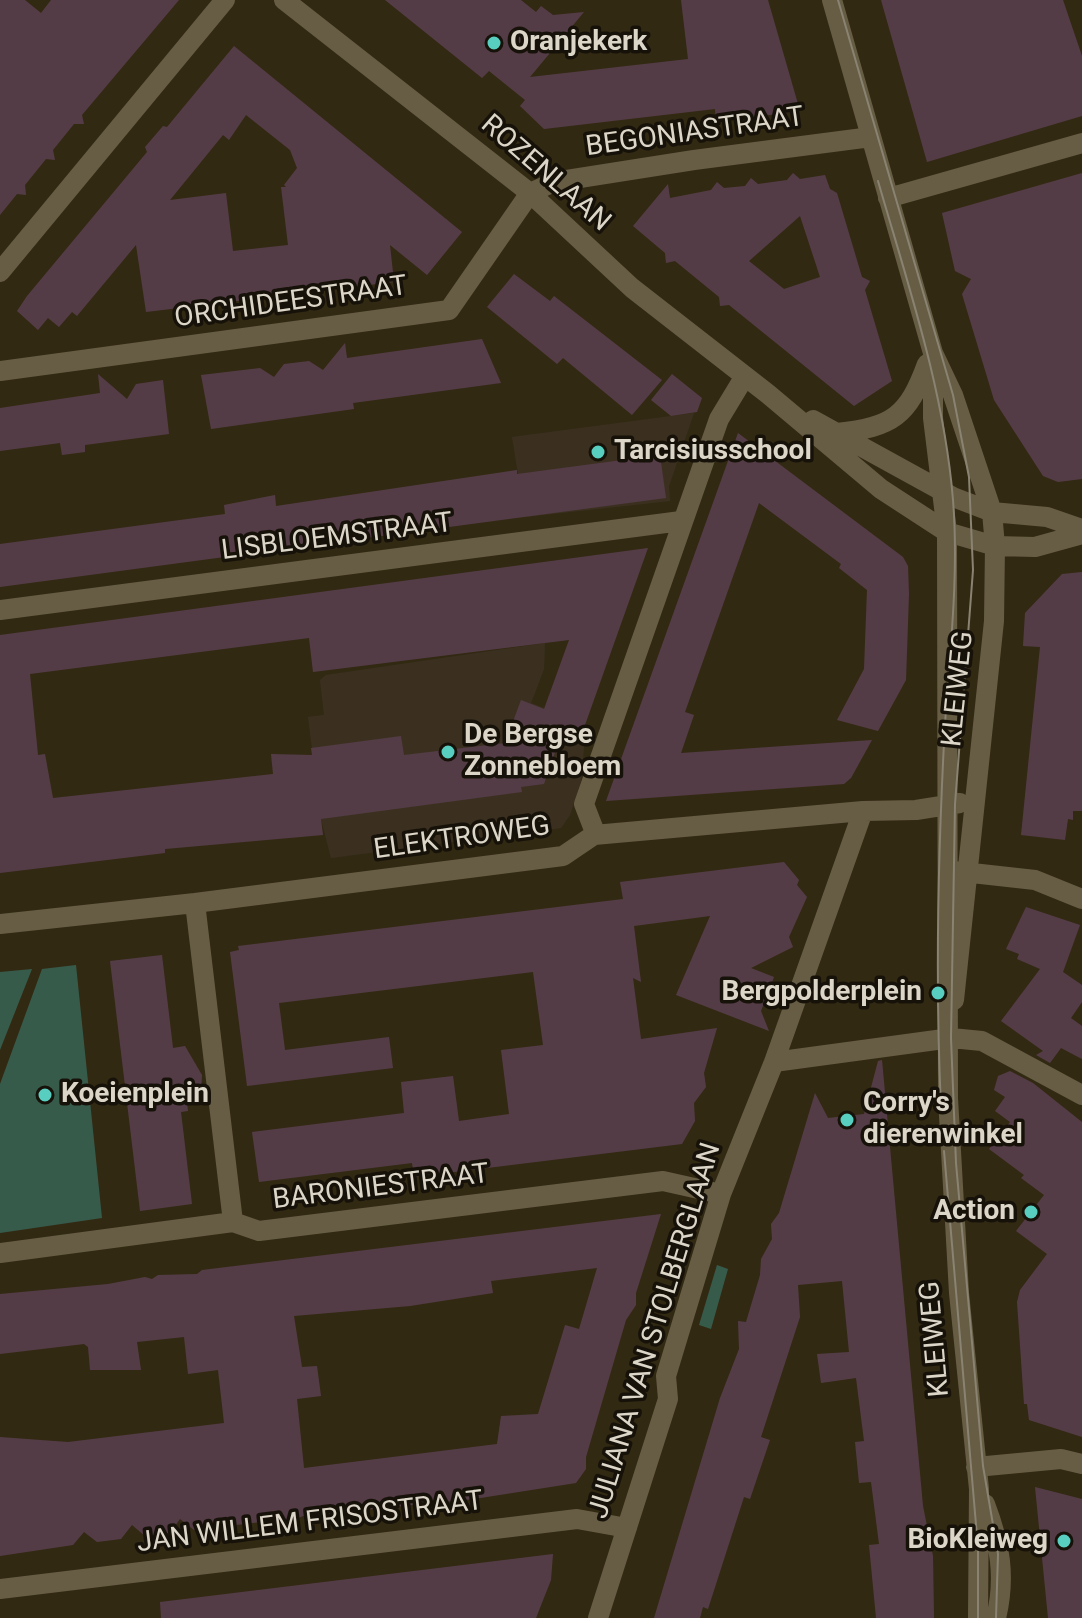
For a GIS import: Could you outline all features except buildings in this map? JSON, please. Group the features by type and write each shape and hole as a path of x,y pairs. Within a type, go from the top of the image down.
{"street":[{"path":"0,272 225,0"},
{"name":"ROZENLAAN","path":"284,0 530,193 632,288 768,394 881,489 947,532 995,546 1035,547 1082,532"},
{"name":"KLEIWEG","path":"832,0 933,353 953,395 992,512 994,621 960,971 946,1039"},
{"name":"BEGONIASTRAAT","path":"530,193 570,180 871,137"},
{"path":"888,198 1082,143"},
{"name":"ORCHIDEESTRAAT","path":"0,371 449,310 530,193"},
{"path":"837,433 862,430 902,413 914,399 933,353"},
{"name":"KLEIWEG","path":"933,353 933,418 945,493 947,532 946,1039 959,1293 979,1489 978,1618"},
{"path":"595,835 584,804 719,419 745,376"},
{"name":"ROZENLAAN","path":"768,394 945,493 992,512 1047,517 1082,532"},
{"name":"LISBLOEMSTRAAT","path":"0,610 681,521"},
{"name":"ELEKTROWEG","path":"0,924 195,903 563,856 595,835 863,811 916,810 975,801"},
{"path":"863,811 774,1062 946,1039 982,1041 1082,1095"},
{"path":"946,870 1035,880 1082,899"},
{"path":"195,903 233,1222"},
{"name":"JULIANA VAN STOLBERGLAAN","path":"598,1618 668,1399 666,1376 721,1194 774,1062"},
{"name":"BARONIESTRAAT","path":"0,1253 233,1222 259,1231 663,1181 721,1194"},
{"path":"976,1467 1061,1459 1082,1464"},
{"name":"KLEIWEG","path":"979,1489 1000,1551 1003,1582 996,1618"},
{"name":"JAN WILLEM FRISOSTRAAT","path":"0,1589 577,1519 627,1528"}],"shaded area":[{"name":"Tarcisiusschool","path":"694,413 669,486 670,501 525,517 512,437"},
{"name":"De Bergse Zonnebloem","path":"545,643 544,669 531,703 586,724 581,781 570,815 561,828 331,858 321,819 308,717 324,715 320,680 326,675"}],"green space":[{"name":"Koeienplein","path":"76,965 102,1218 0,1233 0,1084 42,969"},
{"path":"32,969 0,1050 0,972"},
{"path":"717,1265 728,1269 711,1329 699,1325"}],"tram line":[{"path":"838,0 953,395 969,477 973,570 955,804 951,1038 956,1163 983,1466 998,1554 996,1618"},
{"path":"878,181 913,299 942,418 955,528 938,916 941,1107"},
{"path":"944,1151 978,1548 978,1618"}],"place":[{"name":"Oranjekerk","path":"494,43"},
{"name":"Tarcisiusschool","path":"598,452"},
{"name":"De Bergse Zonnebloem","path":"448,752"},
{"name":"Bergpolderplein","path":"938,993"},
{"name":"Koeienplein","path":"45,1095"},
{"name":"Corry's dierenwinkel","path":"847,1120"},
{"name":"Action","path":"1031,1212"},
{"name":"BioKleiweg","path":"1064,1541"}]}
